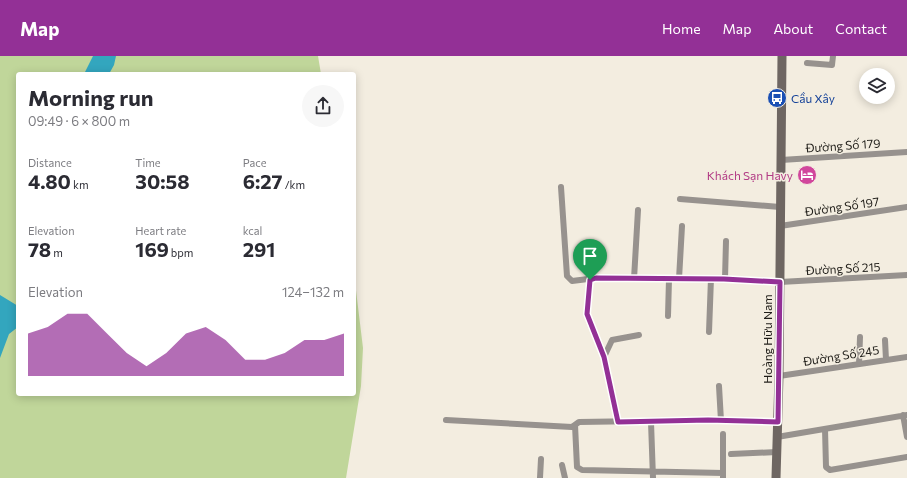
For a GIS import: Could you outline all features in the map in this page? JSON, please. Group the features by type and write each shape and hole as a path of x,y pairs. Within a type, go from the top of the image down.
{"main road":[{"name":"Hoàng Hữu Nam","path":"776,478 779,376 782,56"}],"street":[{"path":"807,63 832,65 833,56"},
{"name":"Đường Số 179","path":"781,160 907,152"},
{"name":"Đường Số 215","path":"561,187 567,276 572,281 711,278 780,282 907,275"},
{"path":"680,200 780,207"},
{"name":"Đường Số 197","path":"780,226 907,207"},
{"path":"634,279 638,210"},
{"path":"678,279 682,226"},
{"path":"724,279 726,241"},
{"path":"709,332 711,278"},
{"path":"668,316 670,279"},
{"path":"590,280 587,314 604,357 618,422"},
{"path":"604,357 612,340 639,335"},
{"path":"859,364 860,337"},
{"path":"885,340 886,360"},
{"name":"Đường Số 245","path":"779,376 907,357"},
{"path":"719,386 721,421"},
{"path":"777,437 905,415 907,437"},
{"path":"446,420 572,427 579,422 651,422 688,420 778,422"},
{"path":"651,422 653,476"},
{"path":"575,425 577,467 582,470 653,476 723,476 723,434"},
{"path":"825,429 826,467 830,470 907,457"},
{"path":"731,454 777,452"},
{"path":"540,478 542,459"},
{"path":"562,465 565,478"},
{"path":"647,478 653,476"}],"green space":[{"path":"0,56 318,56 321,72 16,72 16,396 356,396 356,290 363,348 361,386 346,478 0,478"}],"water":[{"path":"93,56 116,56 114,65 110,72 85,72"},
{"path":"0,295 16,305 16,329 9,334 0,358"}],"place":[{"name":"Cầu Xây","path":"777,98"},
{"name":"Khách Sạn Havy","path":"807,175"}],"route":[{"path":"596,278 711,278 780,282 778,422 688,420 618,422 604,357 587,314 590,280 596,278"}]}
